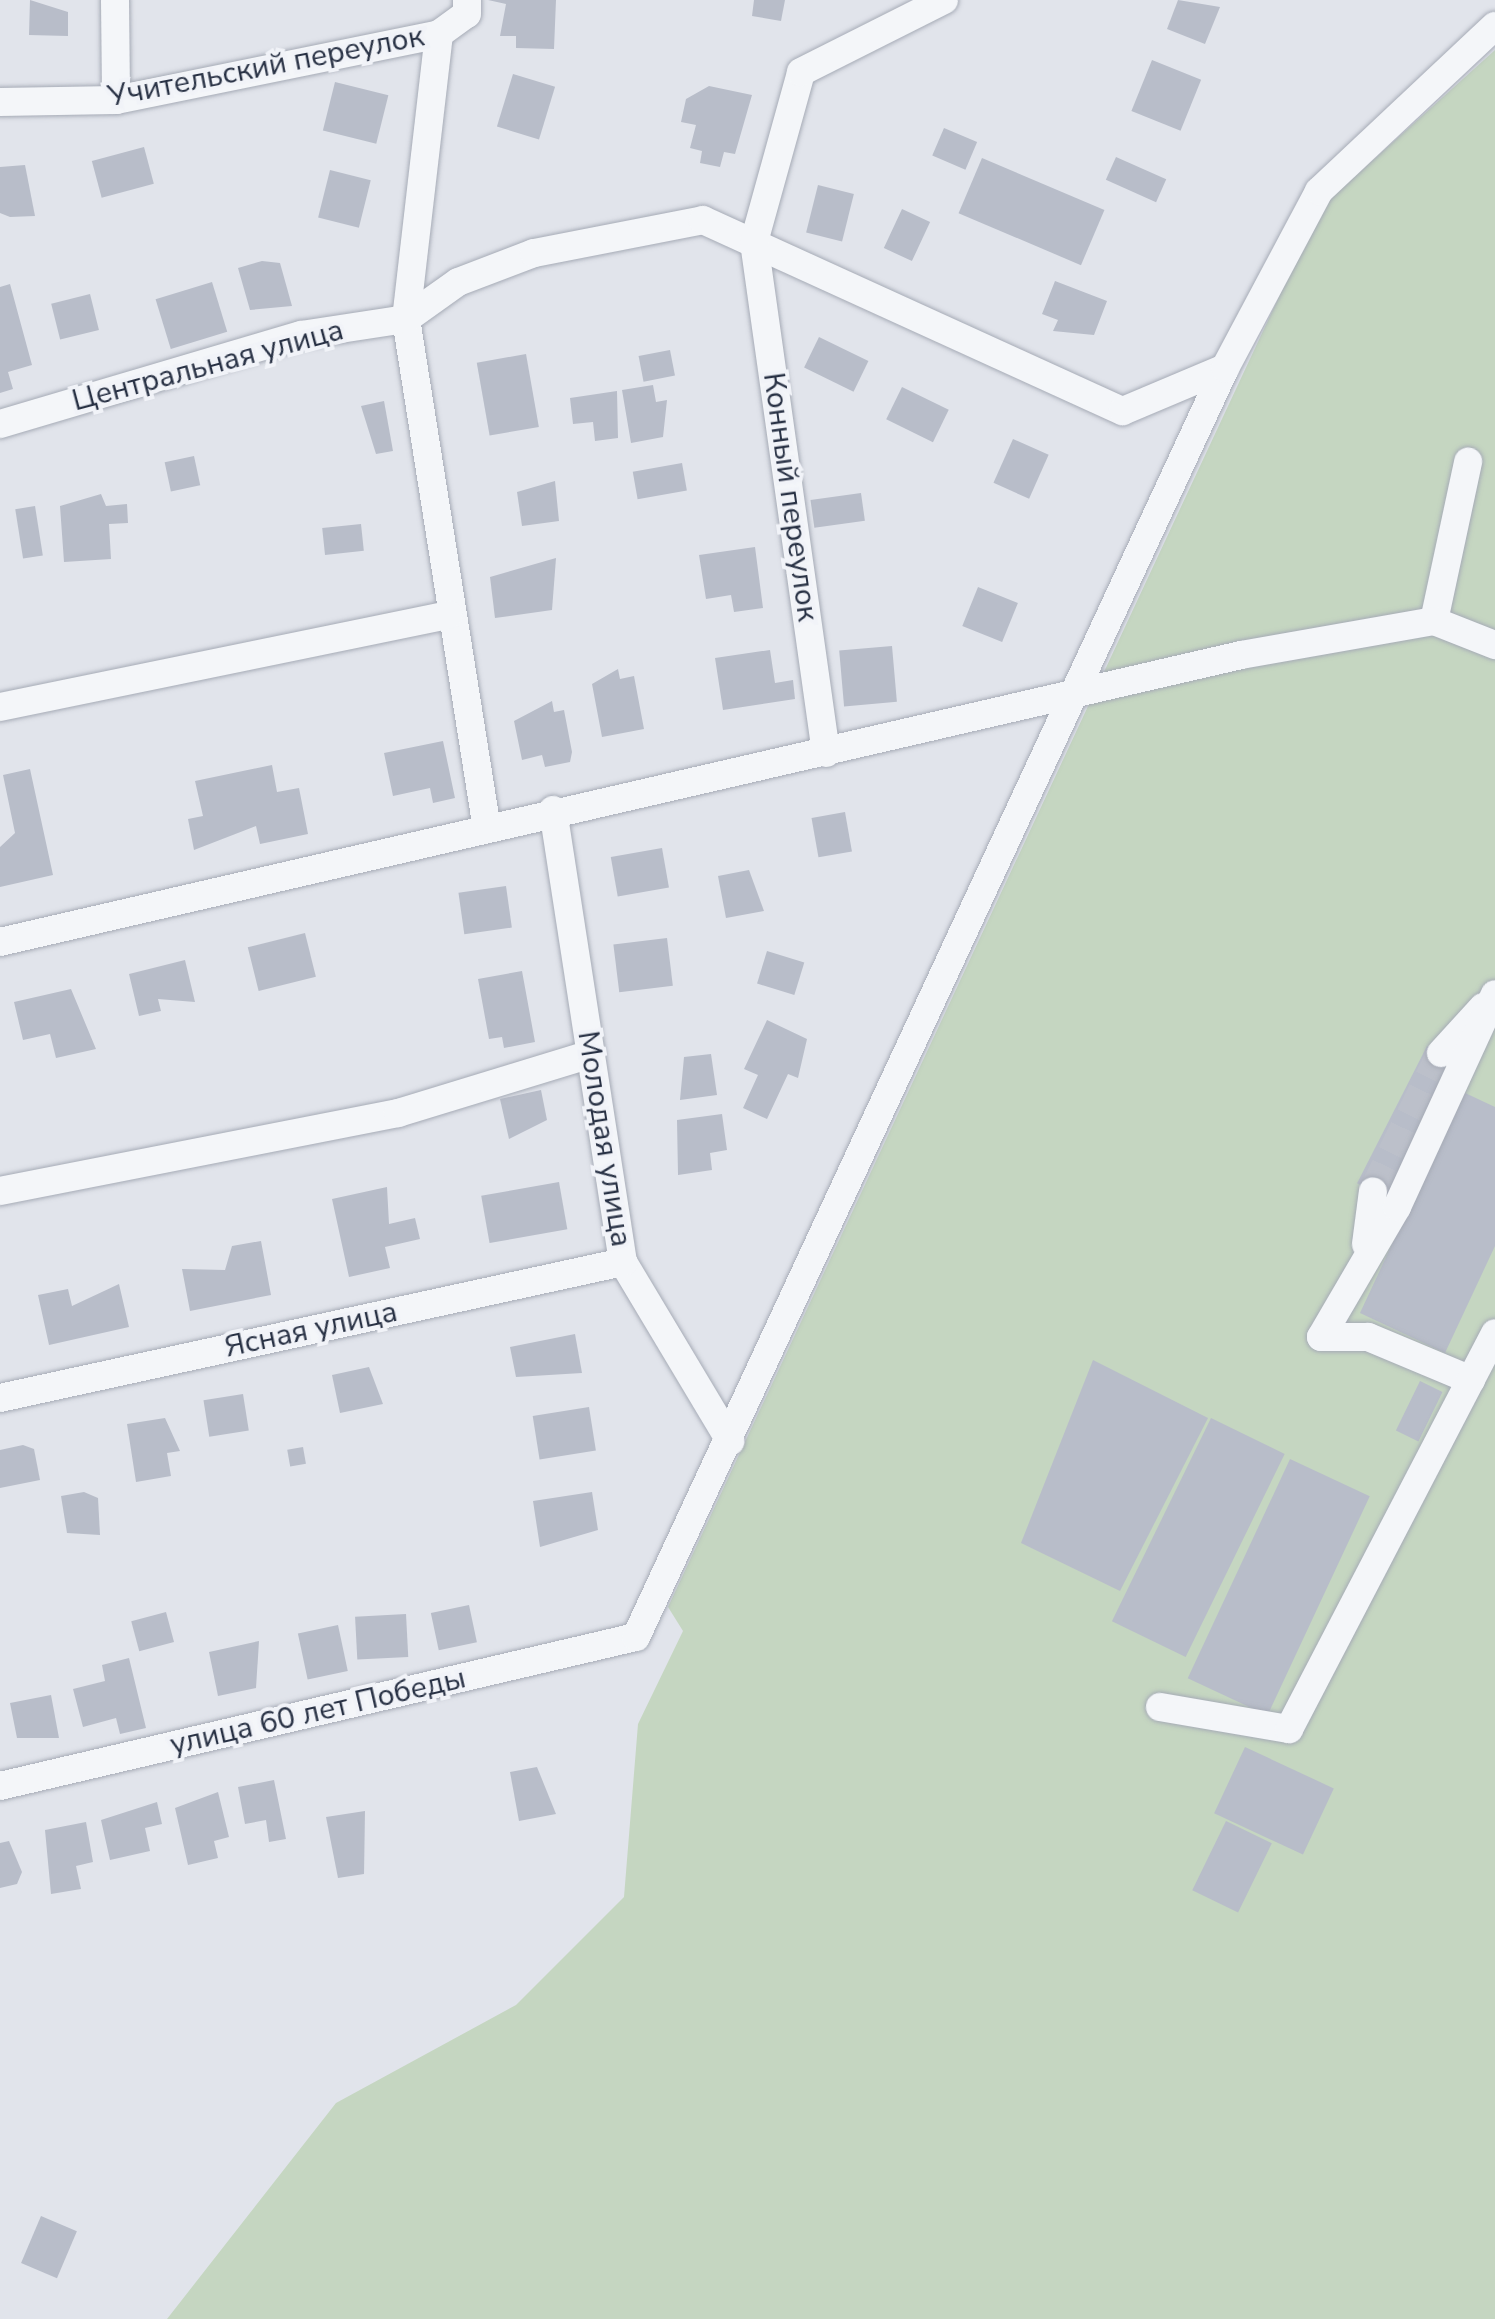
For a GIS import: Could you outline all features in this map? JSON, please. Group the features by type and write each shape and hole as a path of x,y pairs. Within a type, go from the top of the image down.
{"street":[{"path":"116,0 116,100"},
{"path":"754,242 801,72 944,0"},
{"name":"Учительский переулок","path":"0,102 116,100 439,34 467,7"},
{"path":"730,1442 1225,368 1318,191 1495,26"},
{"path":"439,34 406,319 449,615 487,830"},
{"name":"Центральная улица","path":"0,424 300,335 406,319 458,282 534,252 703,220 1123,411 1225,368"},
{"name":"Конный переулок","path":"754,242 826,753"},
{"path":"1434,620 1468,462"},
{"path":"0,707 449,615"},
{"path":"0,942 487,830 554,810 826,753 1079,691 1434,620 1495,644"},
{"name":"Молодая улица","path":"554,810 622,1262 730,1442"},
{"path":"1441,1054 1495,995"},
{"path":"1472,1380 1368,1337 1321,1337 1366,1249 1414,1175 1495,995"},
{"path":"0,1192 398,1113 591,1054"},
{"path":"1366,1249 1373,1191"},
{"name":"Ясная улица","path":"0,1398 622,1262"},
{"path":"1160,1708 1290,1729 1495,1333"},
{"name":"улица 60 лет Победы","path":"0,1786 636,1637 730,1442"}],"green space":[{"path":"1495,50 1495,2319 167,2319 336,2103 516,2005 624,1897 638,1724 683,1631 668,1607 1304,243 1331,198"}],"building":[{"path":"30,0 68,12 68,36 29,35"},
{"path":"488,0 556,0 554,49 516,48 516,36 500,36 506,4"},
{"path":"754,0 785,0 781,21 752,16"},
{"path":"1178,0 1220,7 1205,44 1167,29"},
{"path":"1152,60 1201,80 1181,131 1131,111"},
{"path":"513,74 555,87 539,139 497,127"},
{"path":"335,82 388,95 376,144 323,131"},
{"path":"709,86 752,95 735,154 724,152 720,167 700,163 702,151 690,148 696,125 681,122 686,99"},
{"path":"944,128 977,142 965,170 932,156"},
{"path":"144,147 154,184 102,198 92,161"},
{"path":"1116,157 1166,179 1156,202 1106,180"},
{"path":"982,158 1104,210 1081,265 959,213"},
{"path":"25,165 35,216 10,217 0,213 0,167"},
{"path":"330,170 371,180 359,228 318,218"},
{"path":"818,185 854,194 842,241 806,233"},
{"path":"902,209 930,222 912,261 884,248"},
{"path":"262,261 280,263 292,306 250,310 238,268"},
{"path":"1055,281 1107,301 1094,335 1053,331 1058,320 1042,314"},
{"path":"212,282 227,332 171,349 156,299"},
{"path":"10,284 32,365 8,372 13,389 0,393 0,287"},
{"path":"90,294 99,330 60,340 51,304"},
{"path":"819,337 868,361 854,392 804,368"},
{"path":"670,350 675,376 644,382 639,356"},
{"path":"526,354 539,427 490,436 477,363"},
{"path":"653,385 656,402 667,400 663,437 631,443 622,390"},
{"path":"902,387 949,410 933,442 886,419"},
{"path":"617,391 618,438 595,441 593,422 573,424 570,398"},
{"path":"384,401 393,451 376,454 361,406"},
{"path":"1013,439 1049,455 1029,499 993,483"},
{"path":"194,456 200,485 171,492 165,462"},
{"path":"682,463 687,491 638,499 633,472"},
{"path":"555,481 559,521 522,526 517,492"},
{"path":"861,493 865,521 814,528 810,500"},
{"path":"101,494 106,506 127,504 128,523 109,524 111,559 64,562 60,506"},
{"path":"35,506 43,555 23,559 15,509"},
{"path":"361,524 364,551 325,555 322,528"},
{"path":"755,547 763,608 734,612 731,595 706,599 699,555"},
{"path":"556,558 552,610 495,618 490,577"},
{"path":"978,587 1018,603 1002,642 962,626"},
{"path":"892,646 897,702 844,706 839,651"},
{"path":"770,650 775,683 793,680 795,699 723,710 715,658"},
{"path":"618,669 620,679 634,676 644,729 602,737 592,684"},
{"path":"552,701 554,712 564,710 572,752 570,762 545,767 542,755 522,760 514,721"},
{"path":"443,741 455,798 433,803 430,788 393,796 384,753"},
{"path":"272,765 277,792 299,788 308,834 260,844 256,826 194,850 188,819 203,816 195,781"},
{"path":"30,769 53,875 0,887 0,847 15,833 3,775"},
{"path":"845,812 852,851 818,857 812,818"},
{"path":"662,848 669,887 618,896 611,857"},
{"path":"749,870 764,911 726,918 718,876"},
{"path":"506,886 512,928 464,934 458,893"},
{"path":"305,933 316,977 259,991 248,947"},
{"path":"667,938 673,986 619,992 613,945"},
{"path":"767,951 804,962 794,995 757,984"},
{"path":"185,960 195,1002 158,999 161,1011 139,1016 129,974"},
{"path":"522,971 535,1042 504,1048 502,1037 489,1039 478,979"},
{"path":"71,989 96,1049 56,1058 50,1034 23,1040 14,1002"},
{"path":"767,1020 807,1039 798,1078 788,1074 767,1119 743,1108 758,1075 744,1069"},
{"path":"1427,1046 1456,1061 1386,1198 1357,1183"},
{"path":"711,1054 717,1095 680,1100 684,1057"},
{"path":"541,1090 547,1120 509,1139 500,1099"},
{"path":"1463,1092 1495,1107 1495,1246 1445,1353 1360,1313"},
{"path":"722,1114 727,1150 710,1153 712,1170 678,1175 677,1120"},
{"path":"559,1182 567,1229 490,1243 481,1196"},
{"path":"387,1187 389,1224 415,1218 420,1239 385,1247 390,1268 349,1277 332,1199"},
{"path":"261,1241 271,1295 190,1311 182,1269 225,1270 232,1246"},
{"path":"119,1284 129,1327 49,1345 38,1295 68,1289 72,1306"},
{"path":"575,1334 582,1373 516,1377 510,1347"},
{"path":"1093,1360 1208,1418 1120,1591 1021,1543"},
{"path":"369,1367 383,1404 340,1413 332,1375"},
{"path":"1420,1381 1442,1392 1418,1441 1396,1430"},
{"path":"243,1394 249,1431 209,1437 203,1400"},
{"path":"589,1407 596,1450 540,1459 533,1416"},
{"path":"165,1418 180,1451 167,1453 171,1476 136,1482 127,1424"},
{"path":"1211,1418 1285,1454 1186,1657 1112,1621"},
{"path":"23,1445 34,1449 40,1480 0,1488 0,1450"},
{"path":"303,1447 306,1464 290,1467 287,1450"},
{"path":"1290,1459 1370,1496 1267,1716 1188,1678"},
{"path":"84,1492 98,1498 100,1535 67,1533 61,1496"},
{"path":"592,1492 598,1530 540,1547 533,1501"},
{"path":"469,1605 477,1642 439,1650 431,1613"},
{"path":"166,1612 174,1642 139,1651 131,1621"},
{"path":"406,1614 408,1657 357,1660 355,1617"},
{"path":"338,1625 348,1671 308,1679 298,1634"},
{"path":"259,1641 256,1688 218,1696 209,1652"},
{"path":"129,1658 146,1728 120,1734 116,1718 83,1727 73,1689 105,1681 102,1665"},
{"path":"51,1695 59,1738 17,1738 10,1703"},
{"path":"1245,1747 1334,1788 1303,1855 1214,1813"},
{"path":"537,1767 556,1814 519,1821 510,1772"},
{"path":"274,1780 286,1839 269,1842 266,1820 245,1824 238,1787"},
{"path":"218,1792 229,1837 214,1841 218,1858 188,1865 175,1808"},
{"path":"157,1802 162,1824 145,1828 150,1851 110,1860 101,1820"},
{"path":"365,1811 364,1874 338,1878 326,1817"},
{"path":"1226,1821 1272,1843 1238,1913 1192,1890"},
{"path":"86,1822 93,1862 76,1866 81,1889 51,1894 45,1830"},
{"path":"9,1841 22,1872 17,1884 0,1888 0,1843"},
{"path":"41,2216 77,2231 57,2278 21,2263"}],"tunnel":[{"path":"1373,1191 1441,1053"}]}
